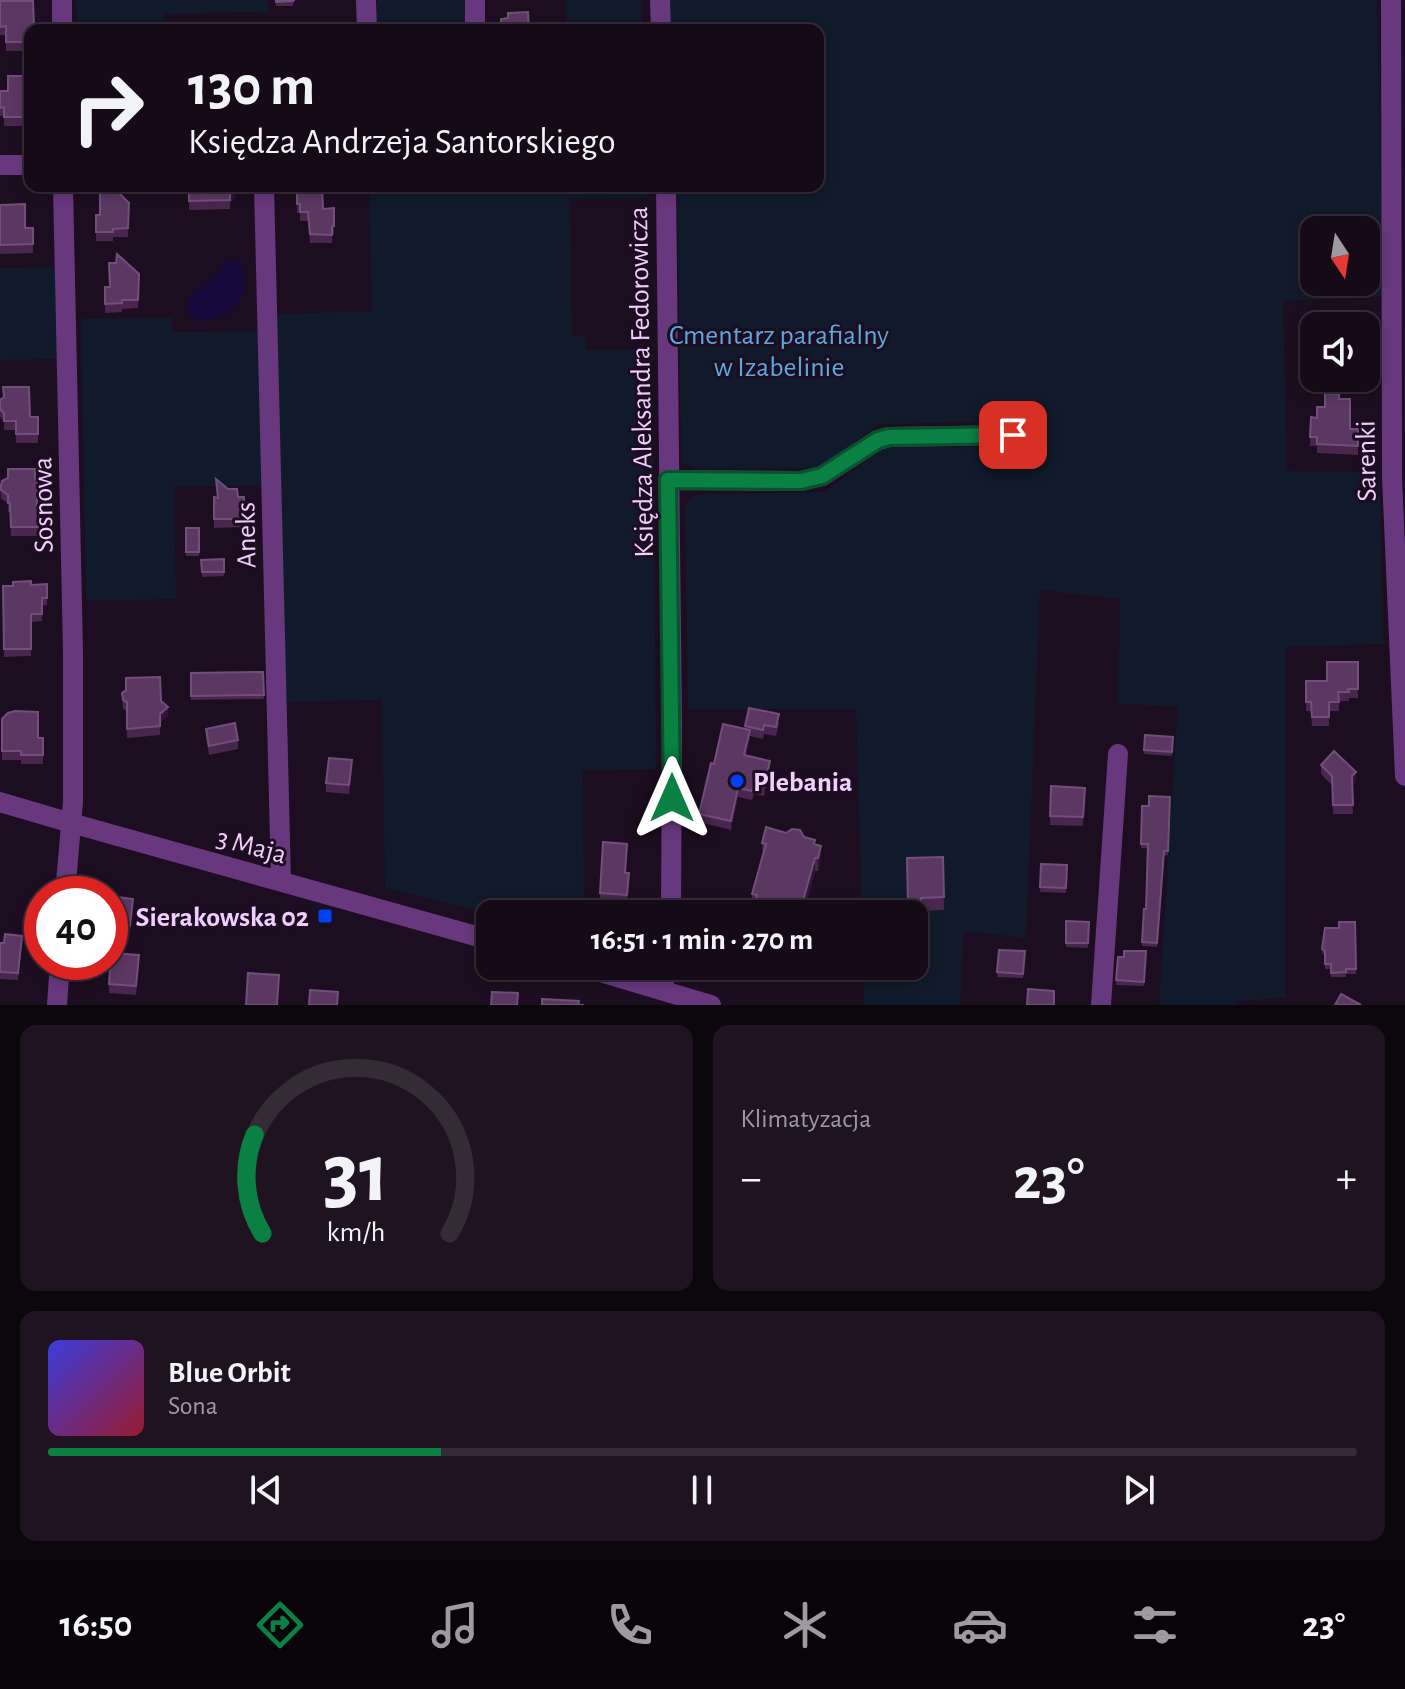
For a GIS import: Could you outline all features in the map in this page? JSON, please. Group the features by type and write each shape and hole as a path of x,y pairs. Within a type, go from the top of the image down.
{"street":[{"path":"62,0 62,24"},
{"path":"366,0 367,24"},
{"path":"475,0 475,24"},
{"path":"660,0 661,24"},
{"name":"Sarenki","path":"1391,0 1392,477 1405,776"},
{"path":"0,165 24,165"},
{"name":"Sosnowa","path":"63,192 73,652 73,802 67,876"},
{"name":"Aneks","path":"264,192 281,882"},
{"name":"Księdza Aleksandra Fedorowicza","path":"666,192 671,900"},
{"path":"668,480 801,481 822,476 878,440 889,437 1013,435"},
{"path":"1101,1005 1118,754"},
{"name":"3 Maja","path":"0,802 476,936"},
{"path":"57,1005 59,980"},
{"path":"628,980 711,1005"},
{"path":"663,990 664,980"}],"green space":[{"path":"76,0 268,0 268,14 165,14 164,24 77,24"},
{"path":"377,0 467,0 467,24 377,24"},
{"path":"566,0 641,0 642,24 567,24"},
{"name":"Cmentarz parafialny w Izabelinie","path":"669,0 1377,0 1383,297 1283,301 1287,471 1380,472 1383,644 1286,647 1285,998 1237,1001 1237,1005 1159,1005 1178,706 1118,704 1118,599 1040,590 1026,938 964,931 960,1005 864,1005 863,980 928,980 928,900 862,900 856,709 688,709 685,504 697,494 824,492 885,447 1038,446 1037,416 1007,416 1001,422 880,424 820,468 696,469 681,462 677,192 824,192 824,24 671,24"},
{"path":"369,192 648,192 650,198 570,200 572,335 585,336 586,350 653,349 656,769 583,770 584,900 476,900 476,910 385,888 382,700 284,702 276,314 372,311"},
{"path":"55,267 56,359 0,360 0,268"},
{"path":"172,318 172,332 262,331 266,485 174,487 176,599 86,601 81,319"}],"shaded area":[{"path":"235,259 244,278 239,300 226,313 199,321 187,309 187,300 208,283 224,262"}],"building":[{"path":"0,1 33,1 34,24 24,24 24,42 6,42 6,26 0,27"},
{"path":"528,12 529,24 501,24 501,19 508,18 508,13"},
{"path":"8,76 24,76 24,117 4,117 4,107 0,108 0,91 8,91"},
{"path":"100,192 118,192 129,203 128,228 96,232 96,215 100,215"},
{"path":"189,192 232,192 230,200 189,201"},
{"path":"297,192 322,192 323,209 334,208 332,235 310,234 308,212 300,212 300,204 297,204"},
{"path":"25,204 25,228 33,228 33,244 0,245 0,205"},
{"path":"117,254 139,274 138,300 105,304 105,287 110,287 109,263 116,263"},
{"path":"3,387 29,387 30,417 38,417 38,434 16,434 16,421 4,421 4,413 0,409"},
{"path":"1325,393 1339,394 1339,399 1350,399 1350,429 1358,429 1358,446 1317,444 1317,437 1310,437 1311,417 1317,418 1317,407 1325,407"},
{"path":"8,469 35,469 40,527 11,527 8,495 0,489 2,481 8,478"},
{"path":"216,479 228,489 237,489 238,497 244,497 244,519 214,519 214,497 218,498"},
{"path":"186,528 199,528 199,552 186,552"},
{"path":"224,559 224,572 202,572 201,560"},
{"path":"31,581 31,585 47,584 47,598 42,598 42,614 31,614 31,649 4,649 3,586"},
{"path":"1327,662 1358,662 1358,689 1338,692 1339,702 1329,702 1329,717 1312,717 1311,702 1306,702 1306,681 1327,681"},
{"path":"263,672 264,695 191,696 191,673"},
{"path":"160,677 161,701 168,707 160,714 160,726 127,729 127,702 123,700 122,693 126,690 126,678"},
{"path":"749,708 779,714 776,727 764,725 763,730 745,726"},
{"path":"15,711 38,712 38,738 43,738 43,755 2,751 2,719"},
{"path":"235,723 238,740 209,746 206,729"},
{"name":"Plebania","path":"723,724 750,730 744,755 770,761 764,787 754,785 752,791 738,788 731,821 699,814"},
{"path":"1145,735 1173,737 1172,752 1144,750"},
{"path":"1334,751 1356,772 1352,776 1353,805 1333,805 1332,776 1321,765"},
{"path":"329,758 352,760 349,785 326,783"},
{"path":"1051,786 1085,788 1083,817 1050,816"},
{"path":"1149,796 1170,797 1168,851 1164,851 1157,943 1142,942 1148,844 1141,844 1142,806 1149,806"},
{"path":"766,827 786,833 792,829 800,830 804,837 815,840 814,844 821,846 803,900 756,900 757,895 752,894 766,844 762,843"},
{"path":"603,842 627,844 627,895 600,893"},
{"path":"943,857 944,897 908,900 907,858"},
{"path":"1041,864 1067,865 1066,888 1040,887"},
{"path":"128,898 133,899 128,926"},
{"path":"1066,921 1089,922 1088,943 1066,943"},
{"path":"1339,922 1355,922 1356,969 1331,973 1331,964 1325,964 1325,951 1322,949 1325,928 1339,928"},
{"path":"5,934 22,936 18,973 0,972 0,943 4,943"},
{"path":"999,950 1025,951 1023,974 997,972"},
{"path":"1124,951 1146,951 1144,982 1116,980 1118,957 1124,957"},
{"path":"128,954 139,955 136,986 109,984 109,980 128,980"},
{"path":"248,973 279,975 277,1005 246,1005"},
{"path":"1028,989 1054,991 1054,1005 1027,1005"},
{"path":"310,990 338,992 337,1005 309,1005"},
{"path":"492,992 518,993 517,1005 491,1005"},
{"path":"1341,994 1361,1005 1335,1005"},
{"path":"542,999 579,1001 578,1005 542,1005"}],"place":[{"name":"Plebania","path":"737,781"},
{"name":"Sierakowska 02","path":"325,916"}],"route":[{"path":"672,798 668,480 801,481 822,476 878,440 889,437 1013,435"}]}
